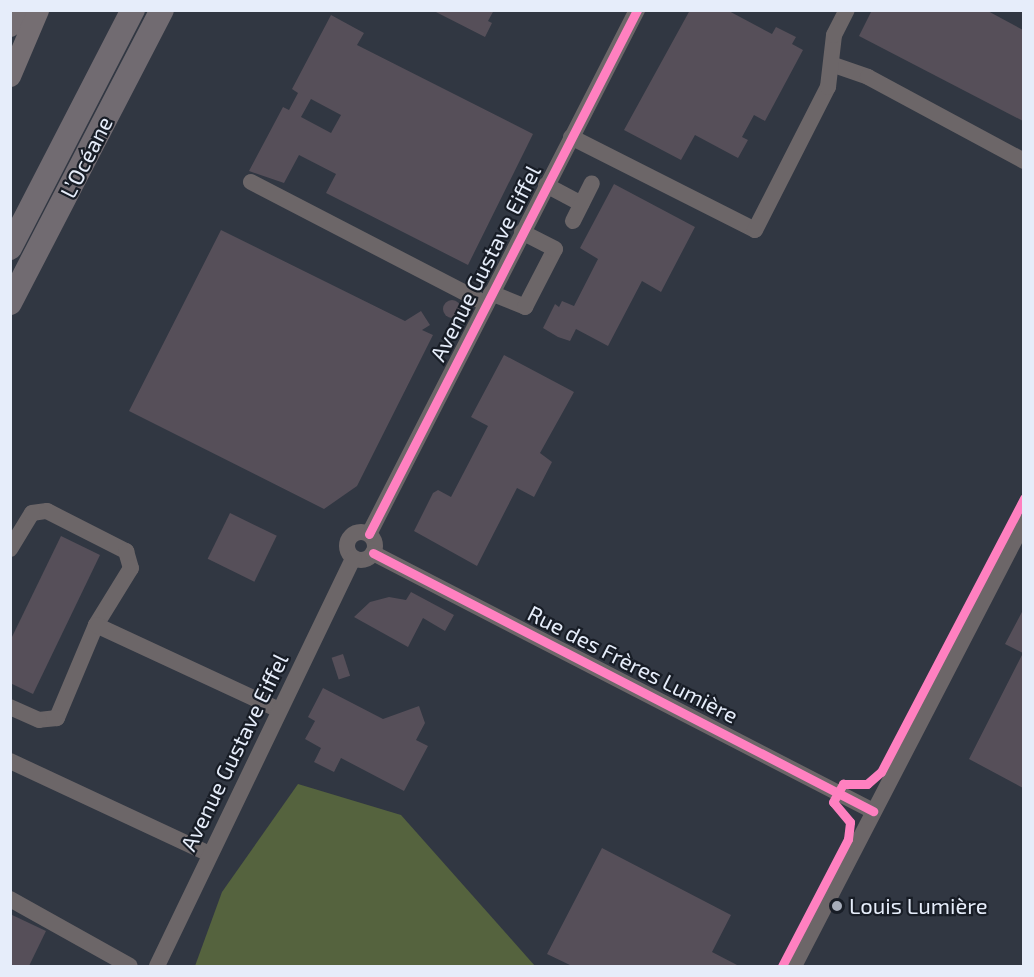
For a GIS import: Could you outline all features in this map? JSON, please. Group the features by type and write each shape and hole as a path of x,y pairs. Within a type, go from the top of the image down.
{"highway":[{"name":"L’Océane","path":"10,248 134,10"},
{"name":"L’Océane","path":"10,303 162,10"}],"main road":[{"path":"10,26 17,10"},
{"path":"10,76 38,10"}],"street":[{"name":"Avenue Gustave Eiffel","path":"369,534 637,10"},
{"path":"571,136 755,230 828,87 834,35 847,10"},
{"path":"831,64 868,77 1023,161"},
{"path":"251,182 488,299 525,307 555,249 522,232"},
{"path":"573,221 592,183"},
{"path":"546,185 581,204"},
{"path":"10,549 32,513 47,511 126,551 131,568 96,625 57,718 39,720 10,707"},
{"path":"794,966 1023,522"},
{"path":"360,531 369,534 374,553 360,560 353,558 348,538 360,531"},
{"name":"Rue des Frères Lumière","path":"374,553 873,811"},
{"name":"Avenue Gustave Eiffel","path":"156,966 353,558"},
{"path":"96,625 279,710"},
{"path":"10,761 209,854"},
{"path":"10,899 130,966"}],"green space":[{"path":"298,784 401,815 535,966 195,966 222,892"}],"building":[{"path":"432,10 494,10 488,21 492,23 485,37"},
{"path":"690,10 727,10 772,34 776,27 796,37 792,44 803,50 765,121 754,115 742,137 748,140 738,158 695,135 681,160 624,130"},
{"path":"872,10 986,10 1023,30 1023,121 859,36"},
{"path":"331,15 364,33 357,45 533,134 468,265 326,193 336,174 299,155 284,183 249,171 283,107 289,110 298,93 292,89","holes":["311,99 341,115 331,133 301,117"]},
{"path":"614,184 695,227 661,292 642,281 608,346 576,329 570,341 543,328 555,304 559,307 562,301 574,306 598,259 580,248"},
{"path":"221,230 405,321 421,311 430,325 422,330 433,335 357,486 324,509 129,411"},
{"path":"448,300 456,300 461,305 459,316 448,318 443,313 443,305"},
{"path":"504,355 574,392 540,453 552,462 534,497 517,488 477,566 414,531 433,493 438,490 451,497 488,426 471,417"},
{"path":"230,513 277,536 254,582 208,559"},
{"path":"61,536 100,555 33,694 10,683 10,641"},
{"path":"411,592 454,615 445,631 423,618 408,647 354,617 370,602 389,597 406,600"},
{"path":"1023,610 1023,653 1005,644"},
{"path":"1023,653 1023,788 969,759"},
{"path":"343,654 350,676 339,680 332,658"},
{"path":"323,688 383,719 419,706 425,723 416,740 428,746 404,791 341,758 334,772 314,762 321,748 305,739 315,721 308,717"},
{"path":"602,848 731,915 712,952 739,966 572,966 547,954"},
{"path":"10,914 46,931 29,966 10,966"}],"cycle path":[{"path":"369,534 637,10"},
{"path":"782,966 848,839 850,822 833,802 843,784 867,784 881,772 1024,498"},
{"path":"373,553 873,811"}],"place":[{"name":"Louis Lumière","path":"837,906"}]}
